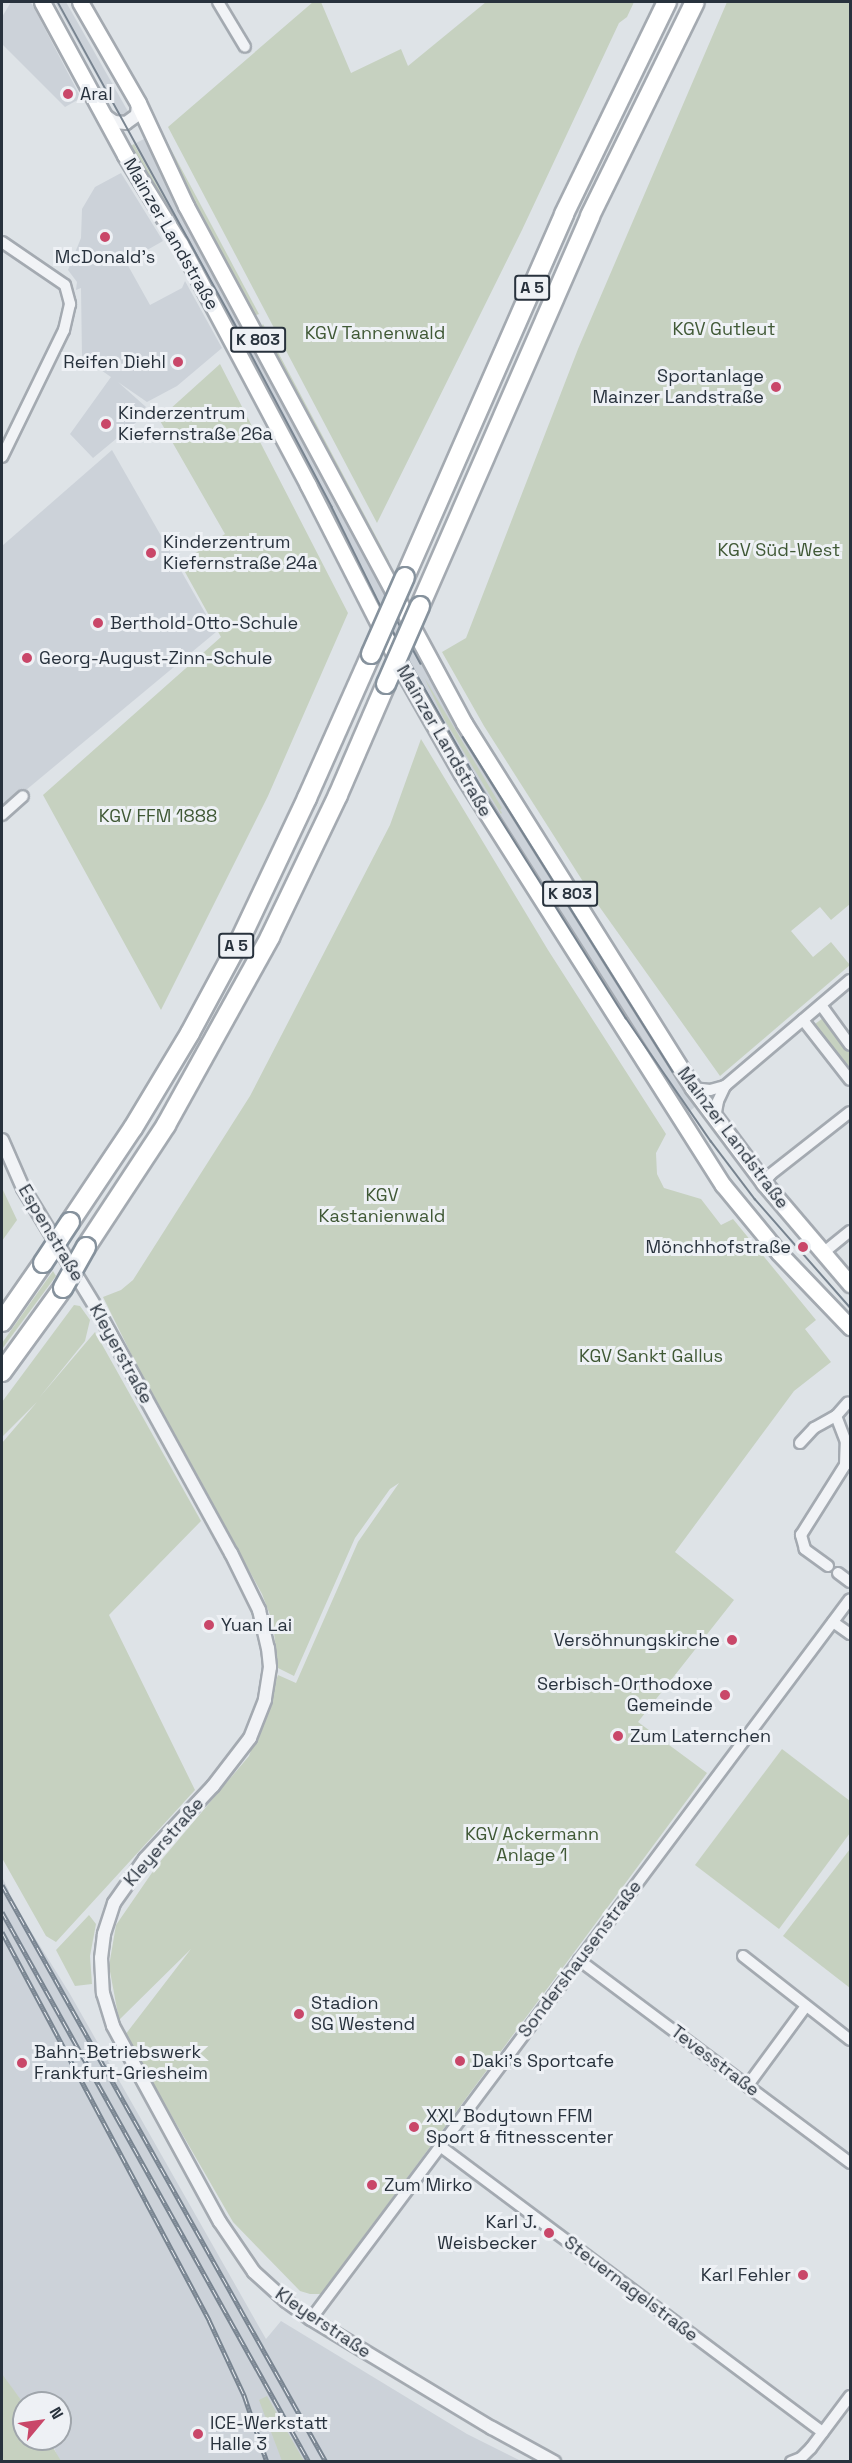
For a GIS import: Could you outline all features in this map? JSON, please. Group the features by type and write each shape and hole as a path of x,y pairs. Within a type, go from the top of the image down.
{"highway":[{"name":"A 5","path":"2,1322 133,1128 190,1033 233,952 308,798 564,214 667,2"},
{"name":"A 5","path":"2,1372 63,1288 86,1247 166,1125 258,958 338,795 590,216 695,2"}],"main road":[{"name":"Mainzer Landstraße","path":"42,2 102,113 180,244 284,437 396,658 491,822 723,1185 779,1253 850,1327"},
{"name":"Mainzer Landstraße","path":"80,2 138,103 192,216 437,676 501,785 693,1088 764,1183 850,1284"}],"street":[{"path":"218,2 245,47"},
{"path":"102,113 109,120 126,123 137,115 138,103"},
{"path":"2,242 64,285 70,304 64,330 2,457"},
{"path":"2,815 23,796"},
{"path":"715,1118 717,1101 725,1086 850,980"},
{"path":"821,1005 850,1045"},
{"path":"802,1020 850,1080"},
{"path":"693,1088 710,1090 725,1086"},
{"path":"764,1183 771,1174 850,1112"},
{"name":"Espenstraße","path":"2,1140 23,1188 86,1292"},
{"path":"823,1252 850,1231"},
{"name":"Kleyerstraße","path":"86,1292 252,1594 263,1624 270,1667 261,1714 239,1755 145,1859 114,1903 104,1934 101,1958 103,1993 121,2043 232,2243 254,2272 310,2319 492,2428 554,2462"},
{"path":"800,1443 814,1428 836,1416 848,1402"},
{"path":"828,1566 805,1549 801,1535 845,1465 846,1442 836,1416"},
{"path":"838,1573 850,1582"},
{"name":"Sondershausenstraße","path":"310,2319 850,1599"},
{"path":"833,1622 850,1634"},
{"path":"743,1956 850,2040"},
{"name":"Tevesstraße","path":"579,1960 850,2163"},
{"path":"748,2085 806,2006"},
{"name":"Steuernagelstraße","path":"440,2146 823,2432"},
{"path":"799,2460 850,2396"}],"shaded area":[{"path":"11,2 32,4 81,98 65,107 2,44 2,17"},
{"path":"55,2 66,2 130,115 121,119"},
{"path":"144,139 378,579 697,1105 684,1116 485,797 437,715 435,716 200,265 134,144"},
{"path":"121,173 163,241 126,262 150,305 182,288 185,281 222,348 177,386 147,402 118,382 146,407 143,410 146,414 93,458 70,434 111,377 82,357 81,288 76,290 77,282 68,270 81,238 82,209 95,187"},
{"path":"112,450 216,632 2,810 2,546"},
{"path":"2,1877 9,1891 7,1893 70,1994 266,2339 281,2321 467,2434 521,2461 59,2461 55,2451 72,2451 72,2391 14,2391 2,2376"}],"green space":[{"name":"KGV Tannenwald","path":"313,2 321,2 351,73 401,49 408,66 486,2 634,2 627,17 619,23 522,230 377,523 168,127"},
{"path":"727,2 850,2 850,904 831,920 820,907 791,931 813,957 831,942 850,965 720,1076 596,902 484,726 442,652 466,638 578,349"},
{"path":"158,125 259,314 253,316 249,311 155,127"},
{"path":"127,139 131,146 134,144 179,225 177,226 124,141"},
{"path":"263,324 389,561 385,569 260,329"},
{"name":"KGV FFM 1888","path":"220,364 348,613 268,796 161,1010 43,795 221,637 180,563 225,534 159,419"},
{"path":"424,677 502,808 501,814 444,719"},
{"path":"421,739 548,950 666,1134 656,1153 657,1174 664,1188 701,1199 721,1225 733,1219 816,1320 805,1329 831,1362 794,1391 675,1552 734,1600 638,1722 707,1773 321,2294 310,2294 300,2291 233,2222 125,2035 191,1949 119,2020 109,1966 116,1925 158,1864 249,1756 278,1675 296,1683 358,1542 399,1483 390,1489 355,1538 294,1676 278,1668 273,1623 262,1594 139,1370 103,1297 121,1290 133,1280 250,1096 390,825"},
{"path":"823,1018 828,1019 850,1049 850,1076 815,1029 815,1024"},
{"path":"2,1188 17,1220 2,1241"},
{"path":"53,1271 56,1276 2,1349 2,1343"},
{"path":"74,1305 80,1306 90,1320 85,1341 39,1398 95,1332 201,1521 109,1615 195,1790 56,1942 46,1936 2,1858 2,1443 37,1402 2,1437 2,1402"},
{"path":"782,1749 850,1801 850,1833 779,1929 695,1865"},
{"path":"850,1849 850,1988 783,1936"},
{"path":"89,1915 96,1924 90,1956 92,1984 75,1986 56,1950"},
{"path":"2,2374 14,2391 12,2391 12,2451 55,2451 61,2461 2,2461"},
{"path":"267,2396 304,2461 282,2461 259,2400"}],"tram line":[{"path":"58,2 239,331 332,507 399,643 488,799 626,1018 711,1141 755,1199 850,1307"},
{"path":"392,611 421,664"},
{"path":"463,737 673,1072"}],"railway":[{"path":"2,1885 326,2462"},
{"path":"2,1912 309,2462"},
{"path":"2,1932 209,2320 244,2395 267,2462"}],"place":[{"name":"Aral","path":"68,94"},
{"name":"McDonald's","path":"105,237"},
{"name":"Reifen Diehl","path":"178,362"},
{"name":"Sportanlage Mainzer Landstraße","path":"776,387"},
{"name":"Kinderzentrum Kiefernstraße 26a","path":"106,424"},
{"name":"Kinderzentrum Kiefernstraße 24a","path":"151,553"},
{"name":"Berthold-Otto-Schule","path":"98,623"},
{"name":"Georg-August-Zinn-Schule","path":"27,658"},
{"name":"Mönchhofstraße","path":"803,1247"},
{"name":"Yuan Lai","path":"209,1625"},
{"name":"Versöhnungskirche","path":"732,1640"},
{"name":"Serbisch-Orthodoxe Gemeinde","path":"725,1695"},
{"name":"Zum Laternchen","path":"618,1736"},
{"name":"Stadion SG Westend","path":"299,2014"},
{"name":"Daki's Sportcafe","path":"460,2061"},
{"name":"Bahn-Betriebswerk Frankfurt-Griesheim","path":"22,2063"},
{"name":"XXL Bodytown FFM Sport & fitnesscenter","path":"414,2127"},
{"name":"Zum Mirko","path":"372,2185"},
{"name":"Karl J. Weisbecker","path":"549,2233"},
{"name":"Karl Fehler","path":"803,2275"},
{"name":"ICE-Werkstatt Halle 3","path":"198,2434"}],"park label":[{"name":"KGV Gutleut","path":"724,329"},
{"name":"KGV Süd-West","path":"779,550"},
{"name":"KGV Kastanienwald","path":"382,1206"},
{"name":"KGV Sankt Gallus","path":"651,1356"},
{"name":"KGV Ackermann Anlage 1","path":"532,1845"}]}
